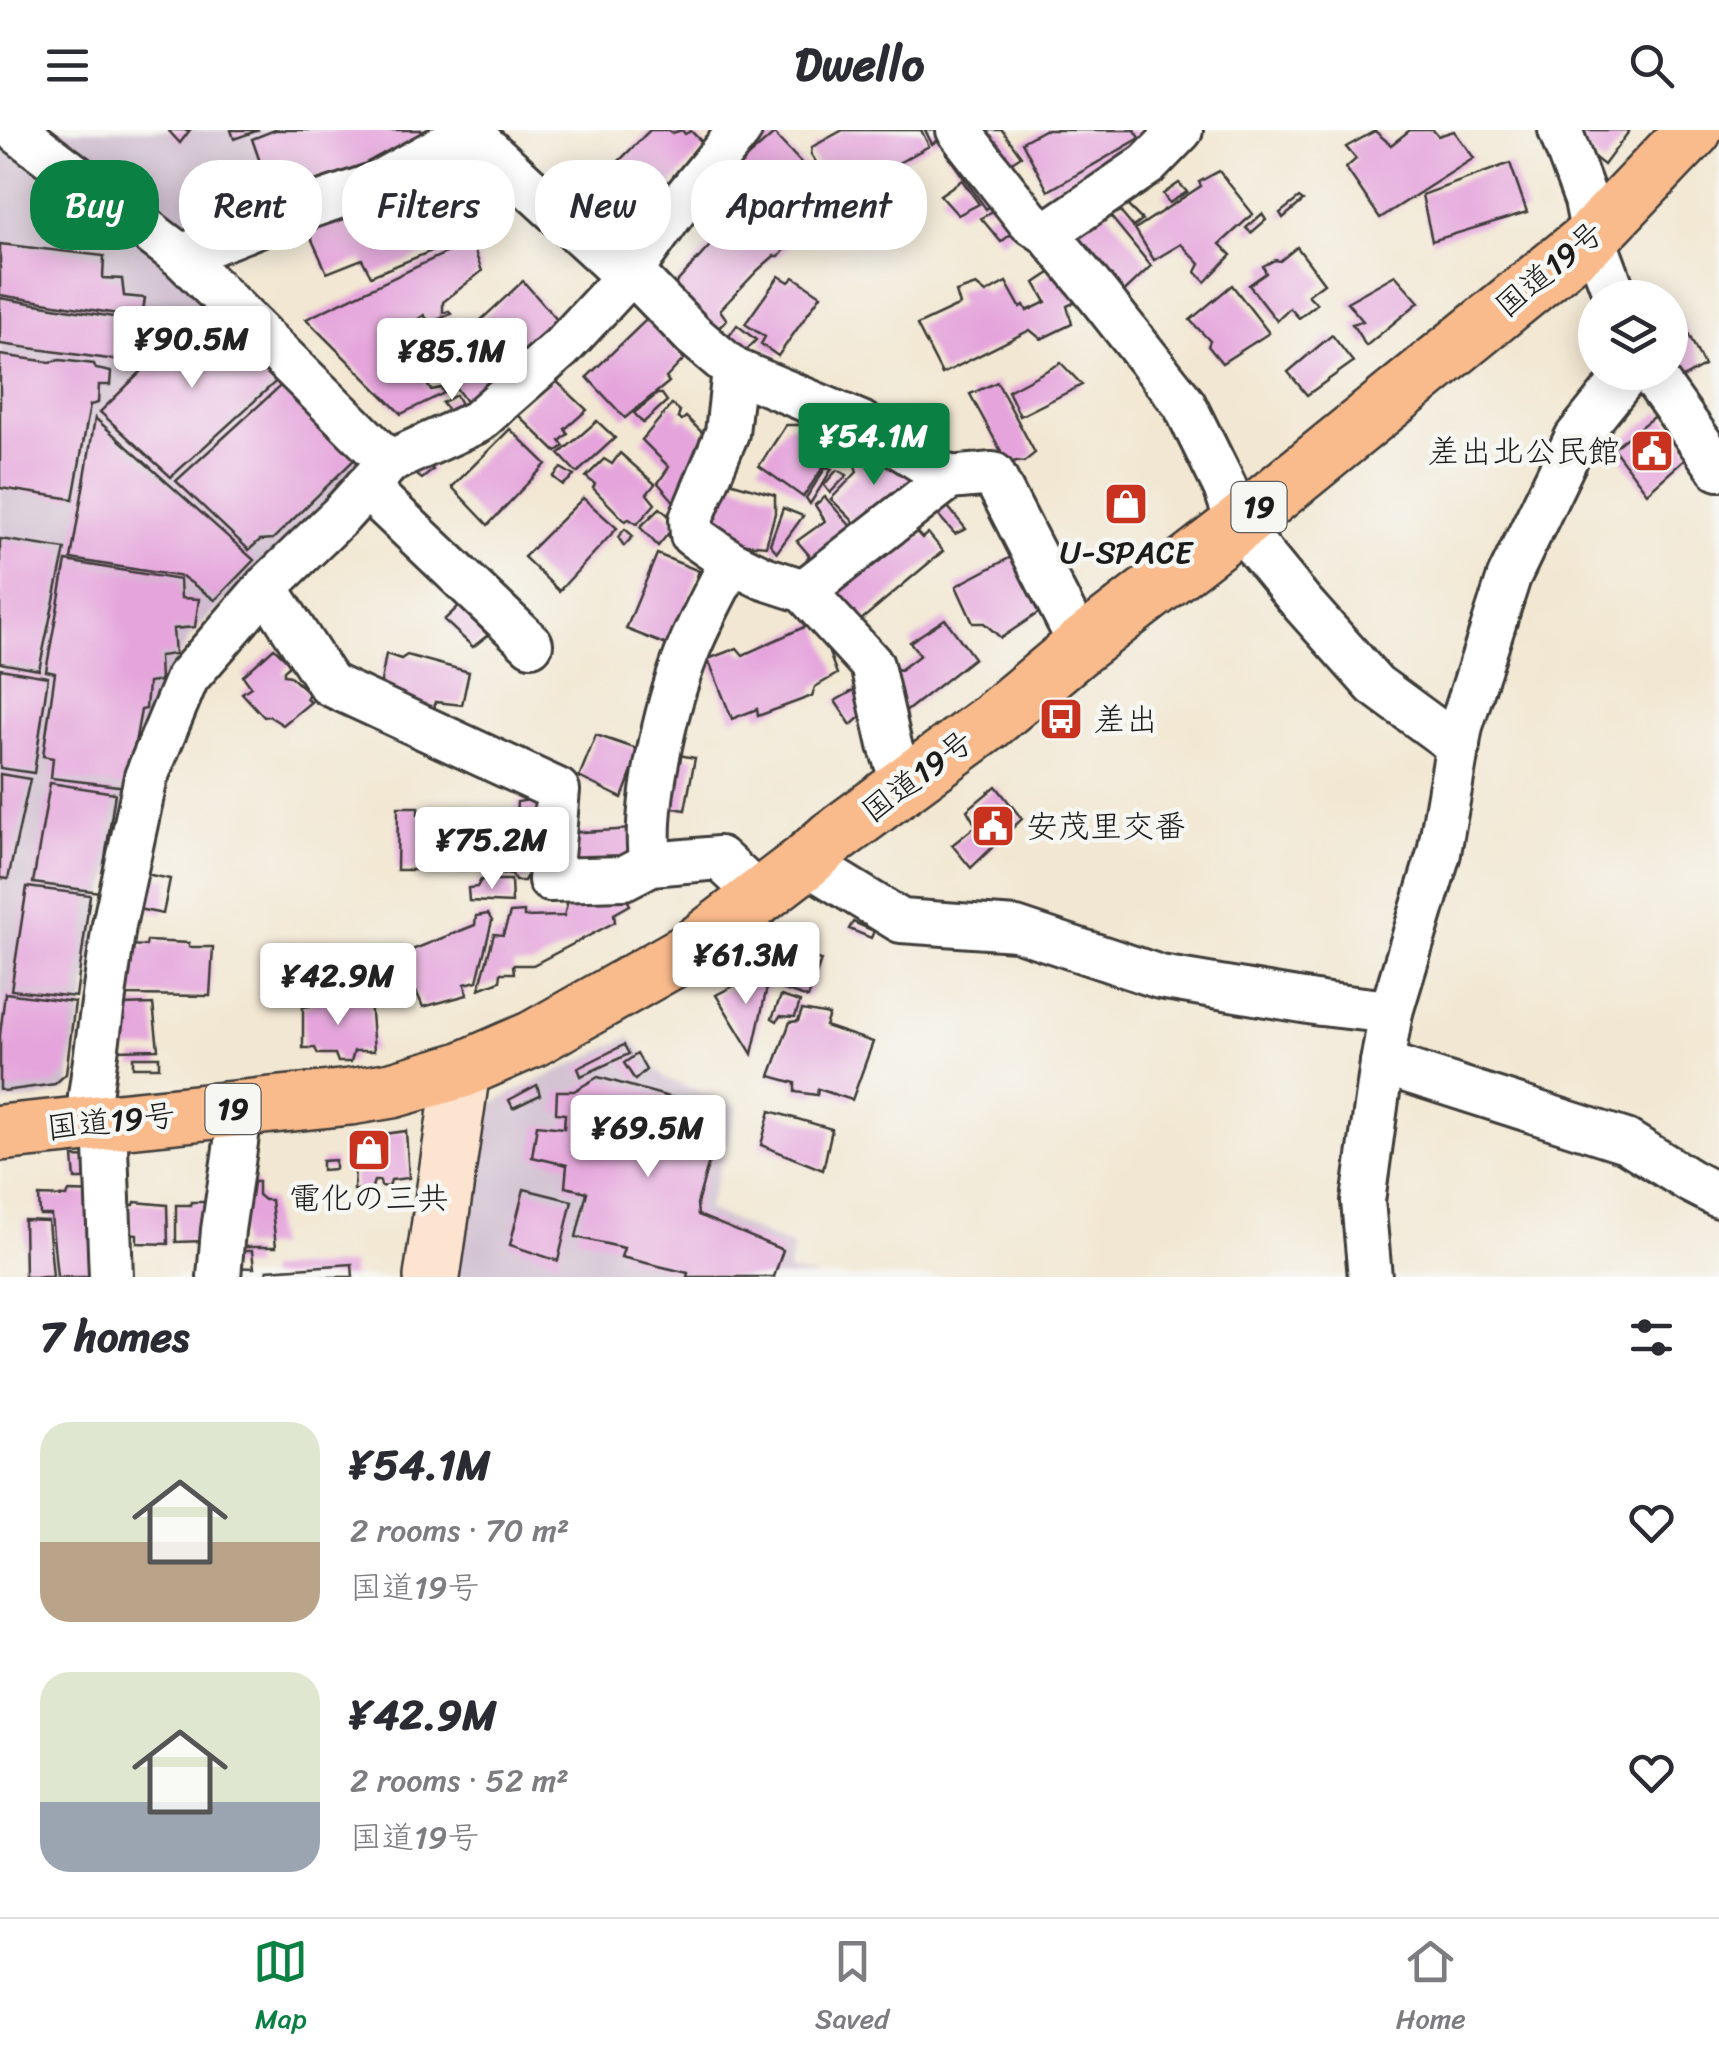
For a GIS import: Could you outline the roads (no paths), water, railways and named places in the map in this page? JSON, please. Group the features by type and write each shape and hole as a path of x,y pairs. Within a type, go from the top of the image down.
{"highway":[{"name":"国道19号","path":"0,1133 392,1090 462,1070 533,1039 687,952 990,722 1593,236 1694,130"}],"street":[{"path":"15,130 180,256 530,644"},
{"path":"112,1277 90,1096 114,924 146,776 187,678 266,587 378,475 476,422 561,348 629,274 740,130"},
{"path":"958,130 1028,222 1046,233 1184,404 1225,487 1238,525 1375,685 1458,746"},
{"path":"1046,233 1148,164 1182,130"},
{"path":"1560,130 1609,280"},
{"path":"180,256 373,184 471,132 734,370 861,423 949,478"},
{"path":"734,370 727,433 691,519 692,535 730,562 804,590 872,666 904,787"},
{"path":"1370,1277 1363,1201 1382,1063 1391,1012 1439,853 1461,726 1510,577 1576,438 1615,390"},
{"path":"1663,390 1719,468"},
{"path":"804,590 949,478 993,474 1080,646"},
{"path":"651,864 648,849 652,798 664,728 687,652 730,562"},
{"path":"266,587 328,684 558,790 550,880 624,878 651,864 720,858 761,897"},
{"path":"805,862 900,921 1016,929 1160,977 1391,1012"},
{"path":"1382,1063 1626,1141 1719,1196"},
{"path":"432,1277 462,1070"},
{"path":"219,1277 238,1108"}],"place":[{"name":"差出北公民館","path":"1652,451"},
{"name":"U-SPACE","path":"1126,504"},
{"name":"差出","path":"1061,719"},
{"name":"安茂里交番","path":"993,826"},
{"name":"電化の三共","path":"369,1150"}]}
